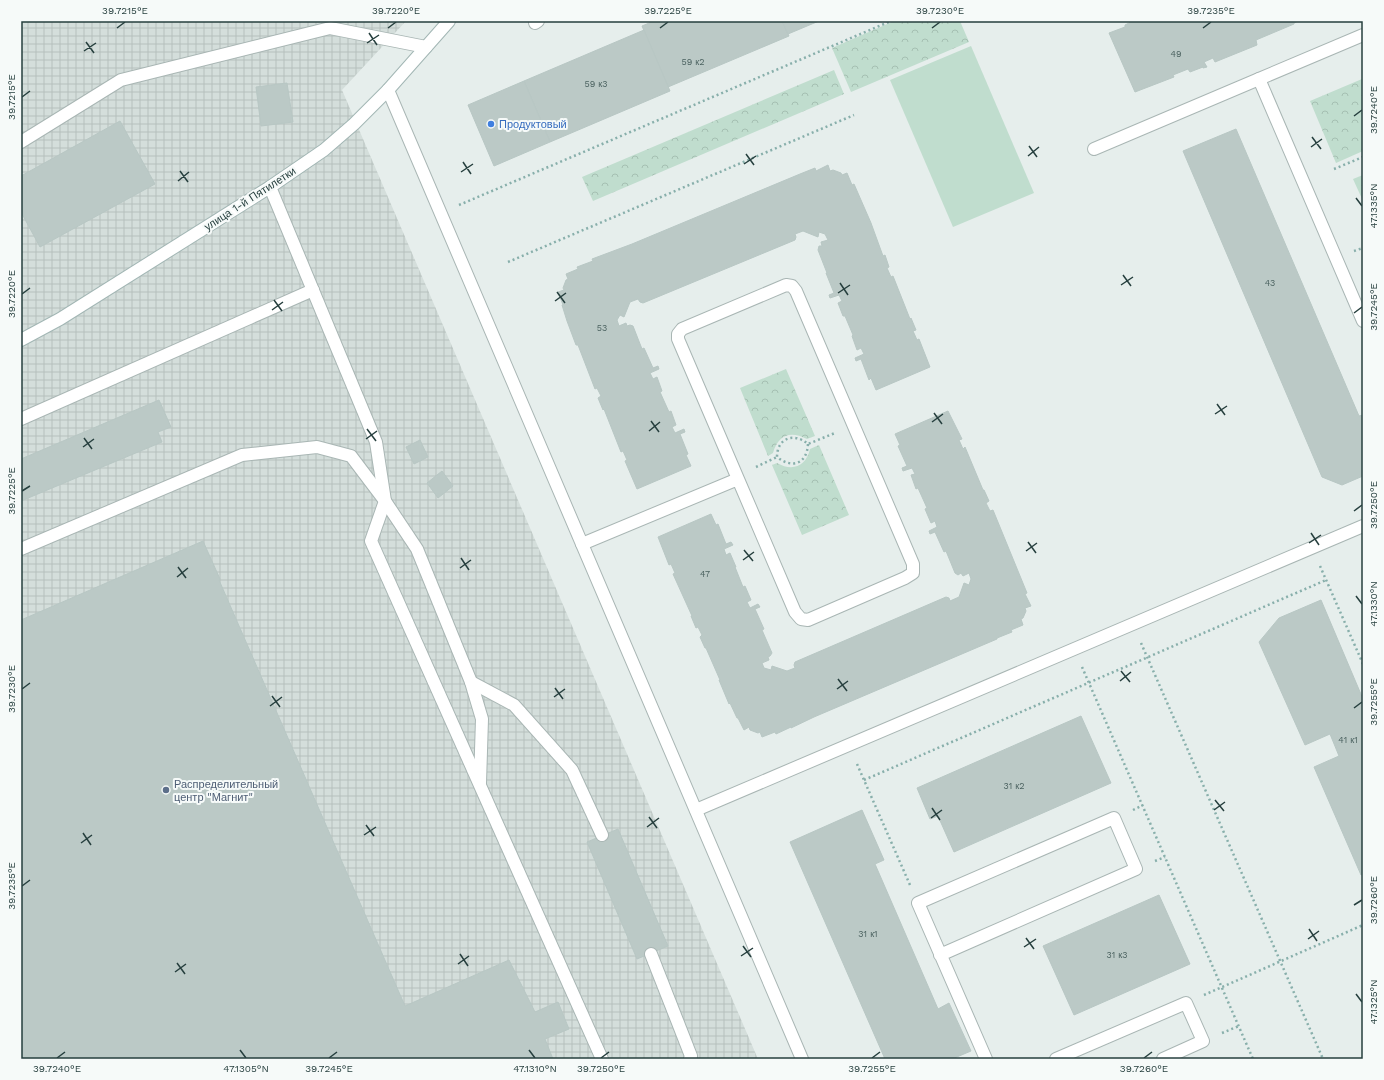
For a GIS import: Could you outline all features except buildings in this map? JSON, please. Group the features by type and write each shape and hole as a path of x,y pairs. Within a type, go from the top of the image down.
{"street":[{"name":"улица 1-й Пятилетки","path":"21,340 60,319 270,187 324,150 354,124 388,90 449,21"},
{"path":"21,142 121,80 330,28 426,47"},
{"path":"1094,149 1363,35"},
{"path":"1259,79 1363,321"},
{"path":"388,90 802,1059"},
{"path":"270,187 376,442 385,501 372,542 602,1059"},
{"path":"786,285 792,286 796,291 913,564 913,572 906,578 808,620 801,619 795,612 738,480 678,339 678,334 682,329 786,285"},
{"path":"21,419 313,290"},
{"path":"21,550 242,455 316,447 351,456 385,501 416,549 472,682 482,719 480,786"},
{"path":"582,544 738,480"},
{"path":"696,810 1363,526"},
{"path":"472,682 514,705 572,770 602,835"},
{"path":"940,955 1136,869 1114,818 918,903 940,955 986,1059"},
{"path":"651,954 691,1056 690,1059"},
{"path":"1056,1059 1186,1003 1203,1041 1163,1059"}],"path":[{"path":"440,213 891,21"},
{"path":"508,262 854,115"},
{"path":"1334,169 1363,157"},
{"path":"808,444 854,425"},
{"path":"798,438 808,444 806,456 797,463 790,464 777,458 777,450 786,440 798,438"},
{"path":"1312,548 1363,664"},
{"path":"864,780 1326,580"},
{"path":"1133,624 1322,1059"},
{"path":"1074,649 1253,1059"},
{"path":"849,745 918,903"},
{"path":"1186,1003 1363,925"}],"shaded area":[{"path":"21,21 406,21 342,90 758,1059 21,1059"}],"green space":[{"path":"894,21 960,21 969,42 851,92 832,48"},
{"path":"971,46 1034,193 953,227 890,80"},
{"path":"834,70 844,94 593,201 582,177"},
{"path":"1362,79 1363,151 1336,163 1310,101"},
{"path":"1363,175 1363,201 1353,179"},
{"path":"786,369 815,436 807,439 795,435 781,438 773,453 768,456 740,388"},
{"path":"819,445 849,515 802,535 772,465 777,463 788,467 798,466 805,460 810,449"}],"place":[{"name":"Продуктовый","path":"491,124"},
{"name":"Распределительный центр \"Магнит\"","path":"166,790"}]}
